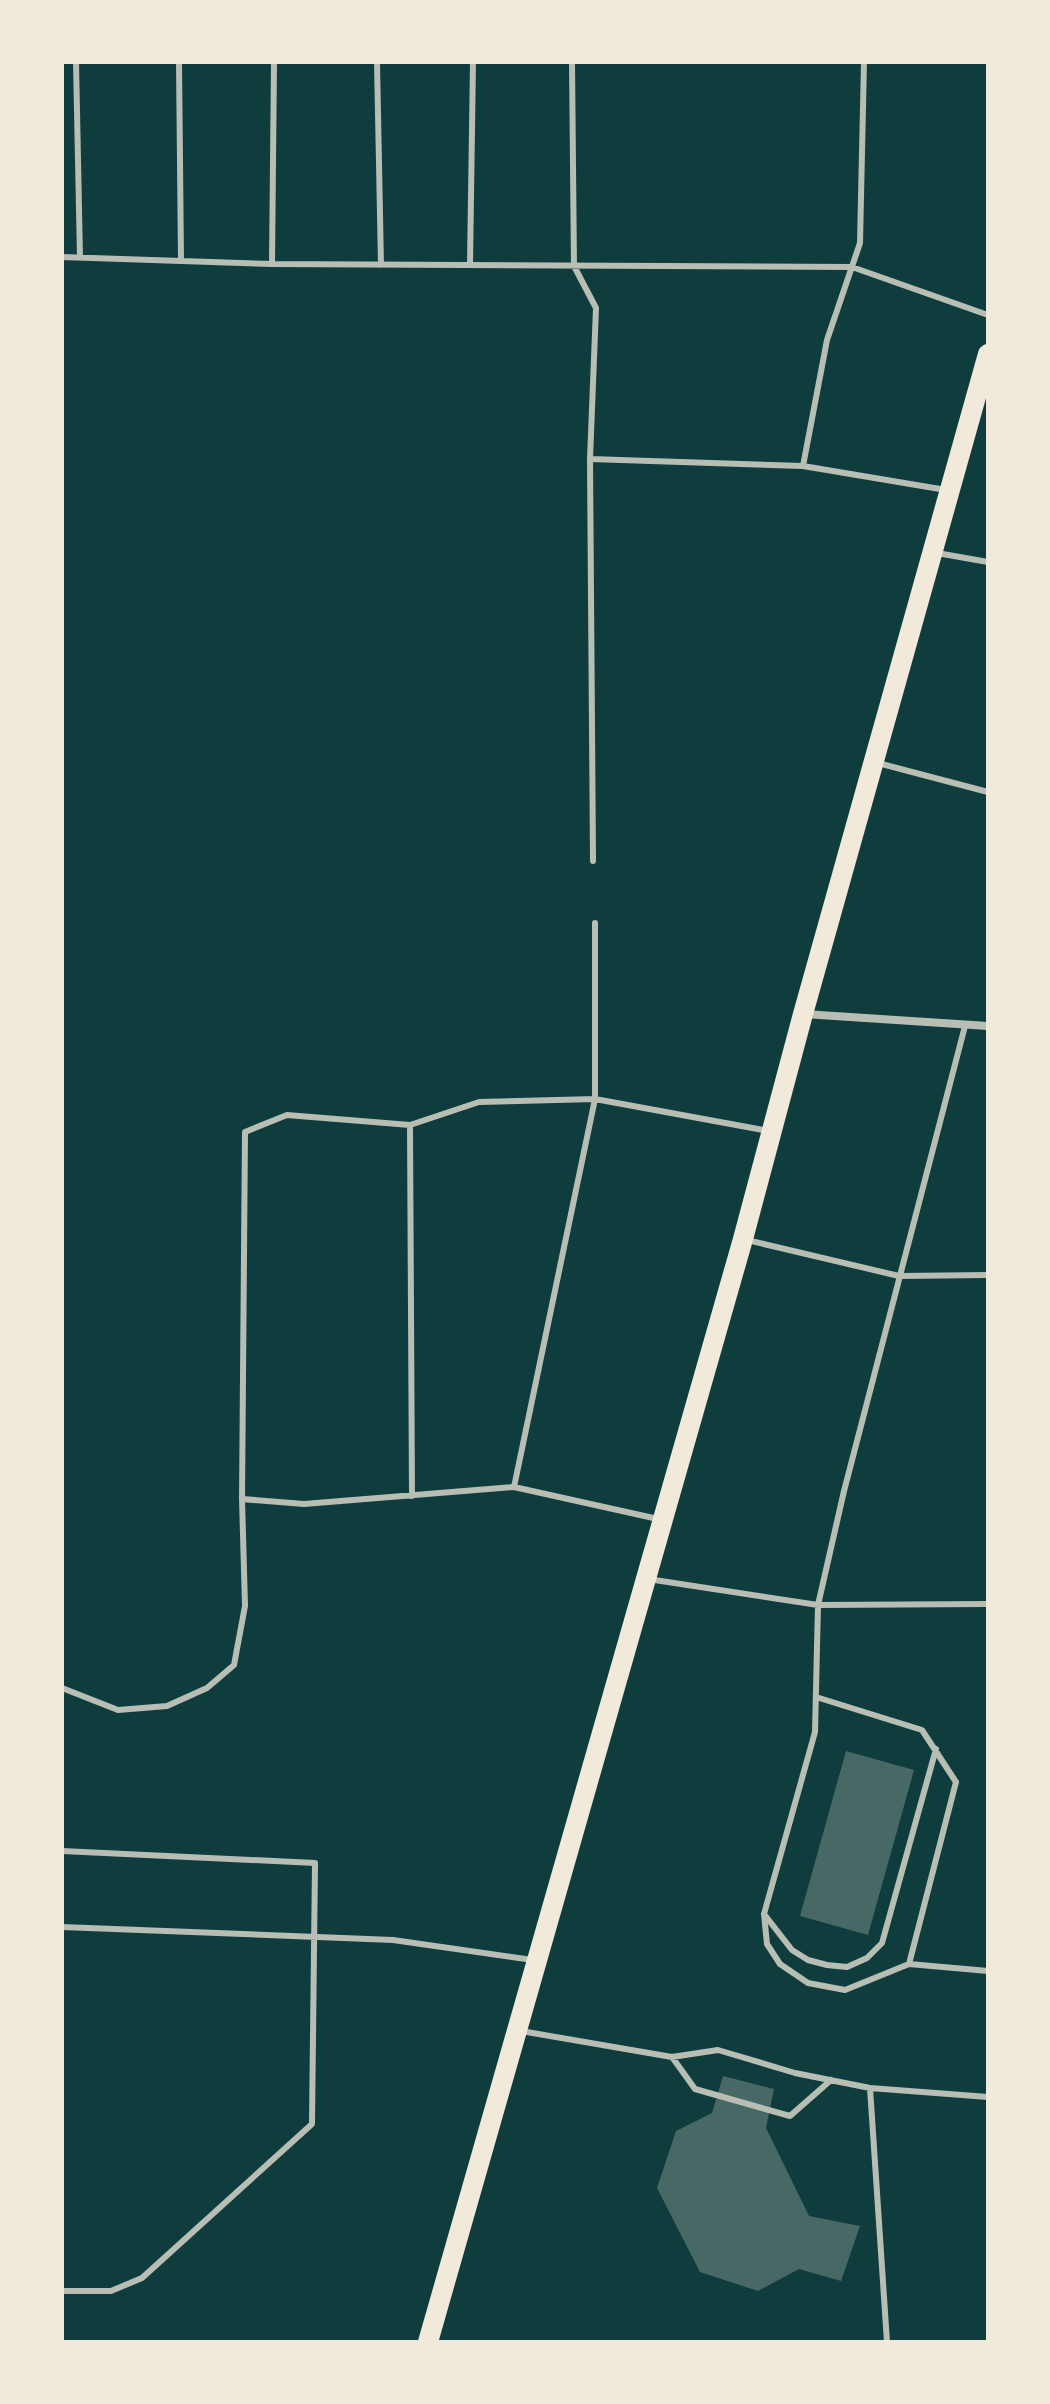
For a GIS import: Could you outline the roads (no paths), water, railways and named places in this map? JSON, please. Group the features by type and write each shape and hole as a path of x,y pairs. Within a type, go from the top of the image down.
{"main road":[{"path":"428,2342 743,1239 988,354"}],"street":[{"path":"803,1014 988,1026"}],"lane":[{"path":"76,62 80,257"},
{"path":"179,62 181,261"},
{"path":"272,264 274,62"},
{"path":"377,62 381,265"},
{"path":"470,265 473,62"},
{"path":"572,62 574,266 596,308 590,459 593,861"},
{"path":"803,466 827,340 860,243 864,62"},
{"path":"62,257 272,264 852,267 988,315"},
{"path":"590,459 803,466 950,490"},
{"path":"933,552 988,562"},
{"path":"875,762 988,792"},
{"path":"514,1487 595,1099 595,923"},
{"path":"965,1026 844,1491 818,1605 815,1732 764,1914 767,1944 780,1964 808,1983 845,1990 909,1964 988,1971"},
{"path":"62,1688 118,1710 167,1706 207,1688 234,1665 245,1606 242,1499 245,1132 287,1115 410,1125 479,1102 595,1099 772,1131"},
{"path":"410,1125 412,1496"},
{"path":"743,1239 899,1276 988,1275"},
{"path":"242,1499 304,1504 514,1487 661,1519"},
{"path":"644,1578 818,1605 988,1604"},
{"path":"816,1697 922,1730 956,1782 909,1964"},
{"path":"764,1914 792,1950 808,1960 847,1967 867,1958 882,1943 936,1749"},
{"path":"62,1851 315,1863 312,2124 142,2278 111,2291 62,2291"},
{"path":"62,1927 393,1940 536,1961"},
{"path":"516,2030 672,2057 718,2050 795,2073 870,2088 988,2097"},
{"path":"672,2057 695,2089 790,2116 831,2080"},
{"path":"870,2088 887,2342"}]}
